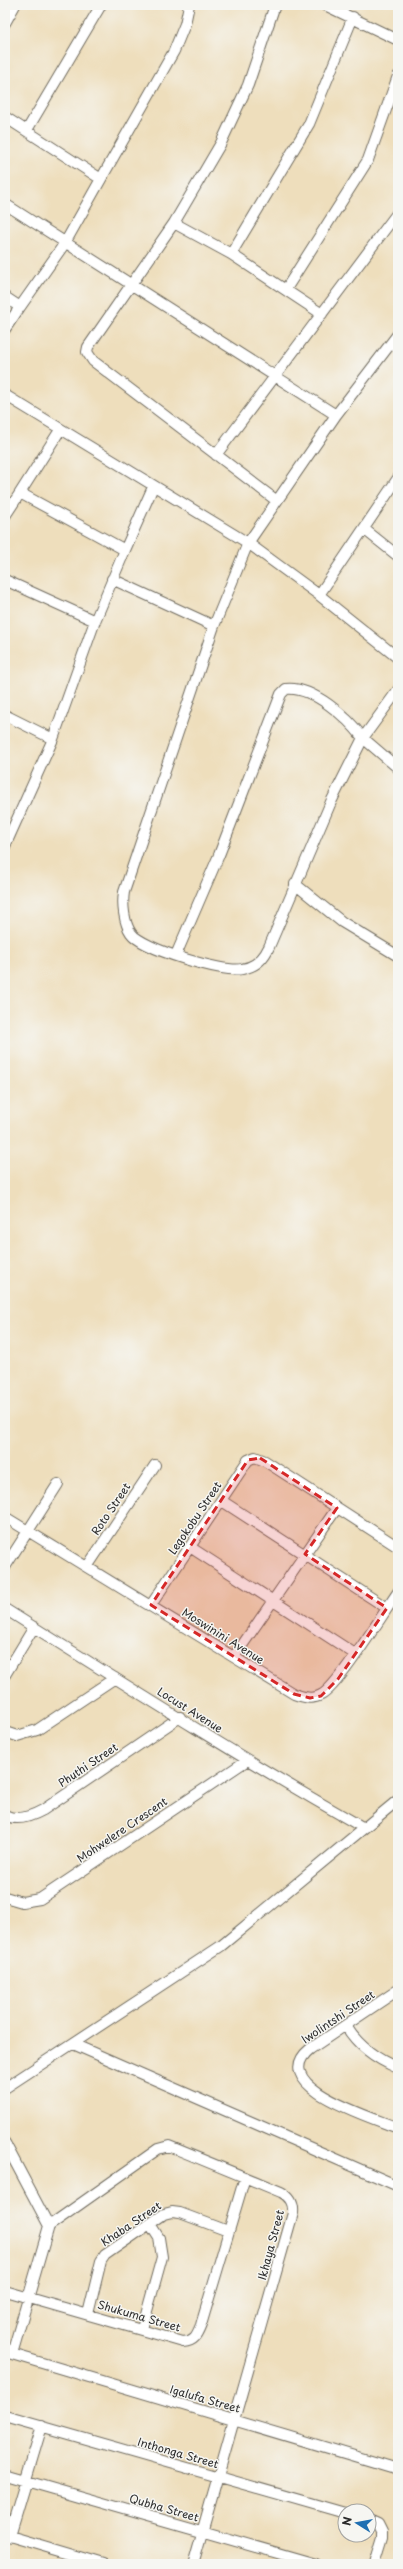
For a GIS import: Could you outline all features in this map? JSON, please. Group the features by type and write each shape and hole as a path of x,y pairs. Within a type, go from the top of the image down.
{"street":[{"path":"5,23 15,5"},
{"path":"27,130 101,5"},
{"path":"5,329 66,243 101,178 174,51 185,24 189,5"},
{"path":"275,5 259,57 232,121 174,223 88,347 89,358 277,501"},
{"path":"325,5 398,40"},
{"path":"231,254 309,124 352,17"},
{"path":"286,289 368,160 398,76"},
{"path":"5,117 101,178"},
{"path":"5,204 336,415"},
{"path":"216,455 398,212"},
{"path":"174,223 231,254 322,314"},
{"path":"5,297 20,307"},
{"path":"398,334 336,415 248,543 214,626 123,896 126,921 132,934 142,942 176,955 224,969 242,969 251,966 266,954 295,884 363,738 398,690"},
{"path":"5,395 60,430 248,543 319,595 398,658"},
{"path":"5,516 60,430"},
{"path":"319,595 398,478"},
{"path":"5,846 53,739 95,621 124,550 153,486"},
{"path":"20,493 124,550"},
{"path":"364,529 398,556"},
{"path":"112,579 214,626"},
{"path":"5,580 95,621"},
{"path":"176,955 219,856 282,694 286,689 296,689 322,701 348,720 363,738 398,768"},
{"path":"5,715 53,739"},
{"path":"295,884 342,922 398,956"},
{"name":"Legokobu Street","path":"151,1605 248,1460 255,1457 265,1461 337,1508"},
{"name":"Roto Street","path":"87,1567 155,1465"},
{"path":"5,1567 58,1484"},
{"path":"222,1501 306,1554 386,1608"},
{"path":"234,1657 337,1508 398,1548"},
{"name":"Moswinini Avenue","path":"5,1517 28,1533 151,1605 294,1694 310,1698 321,1696 328,1690 398,1592"},
{"path":"190,1547 354,1654"},
{"name":"Locust Avenue","path":"5,1609 180,1717 246,1761 364,1828"},
{"path":"5,1675 34,1628"},
{"path":"5,1732 17,1736 37,1730 115,1678"},
{"name":"Phuthi Street","path":"5,1815 23,1818 43,1810 180,1717"},
{"name":"Mohwelere Crescent","path":"5,1897 22,1902 40,1899 246,1761"},
{"path":"5,2088 221,1946 398,1800"},
{"name":"Iwolintshi Street","path":"398,1990 304,2054 298,2062 300,2076 317,2093 398,2128"},
{"path":"346,2026 358,2043 378,2058 398,2068"},
{"path":"73,2044 398,2186"},
{"path":"5,2143 49,2226 30,2299 8,2353"},
{"name":"Ikhaya Street","path":"49,2226 163,2147 177,2148 287,2195 294,2205 294,2213 193,2564"},
{"name":"Shukuma Street","path":"5,2291 142,2329 183,2342 189,2341 197,2335 245,2177"},
{"name":"Khaba Street","path":"88,2314 101,2261 105,2255 164,2214 172,2212 228,2231"},
{"path":"142,2329 162,2258 159,2238 150,2224"},
{"name":"Igalufa Street","path":"8,2353 398,2469"},
{"name":"Inthonga Street","path":"5,2416 337,2511"},
{"path":"42,2426 7,2536 104,2564"},
{"name":"Qubha Street","path":"5,2475 316,2564"},
{"path":"374,2564 382,2531 377,2523"}],"highlighted area":[{"path":"260,1458 337,1508 305,1554 387,1608 338,1679 321,1696 310,1698 294,1694 151,1605 248,1460"}]}
